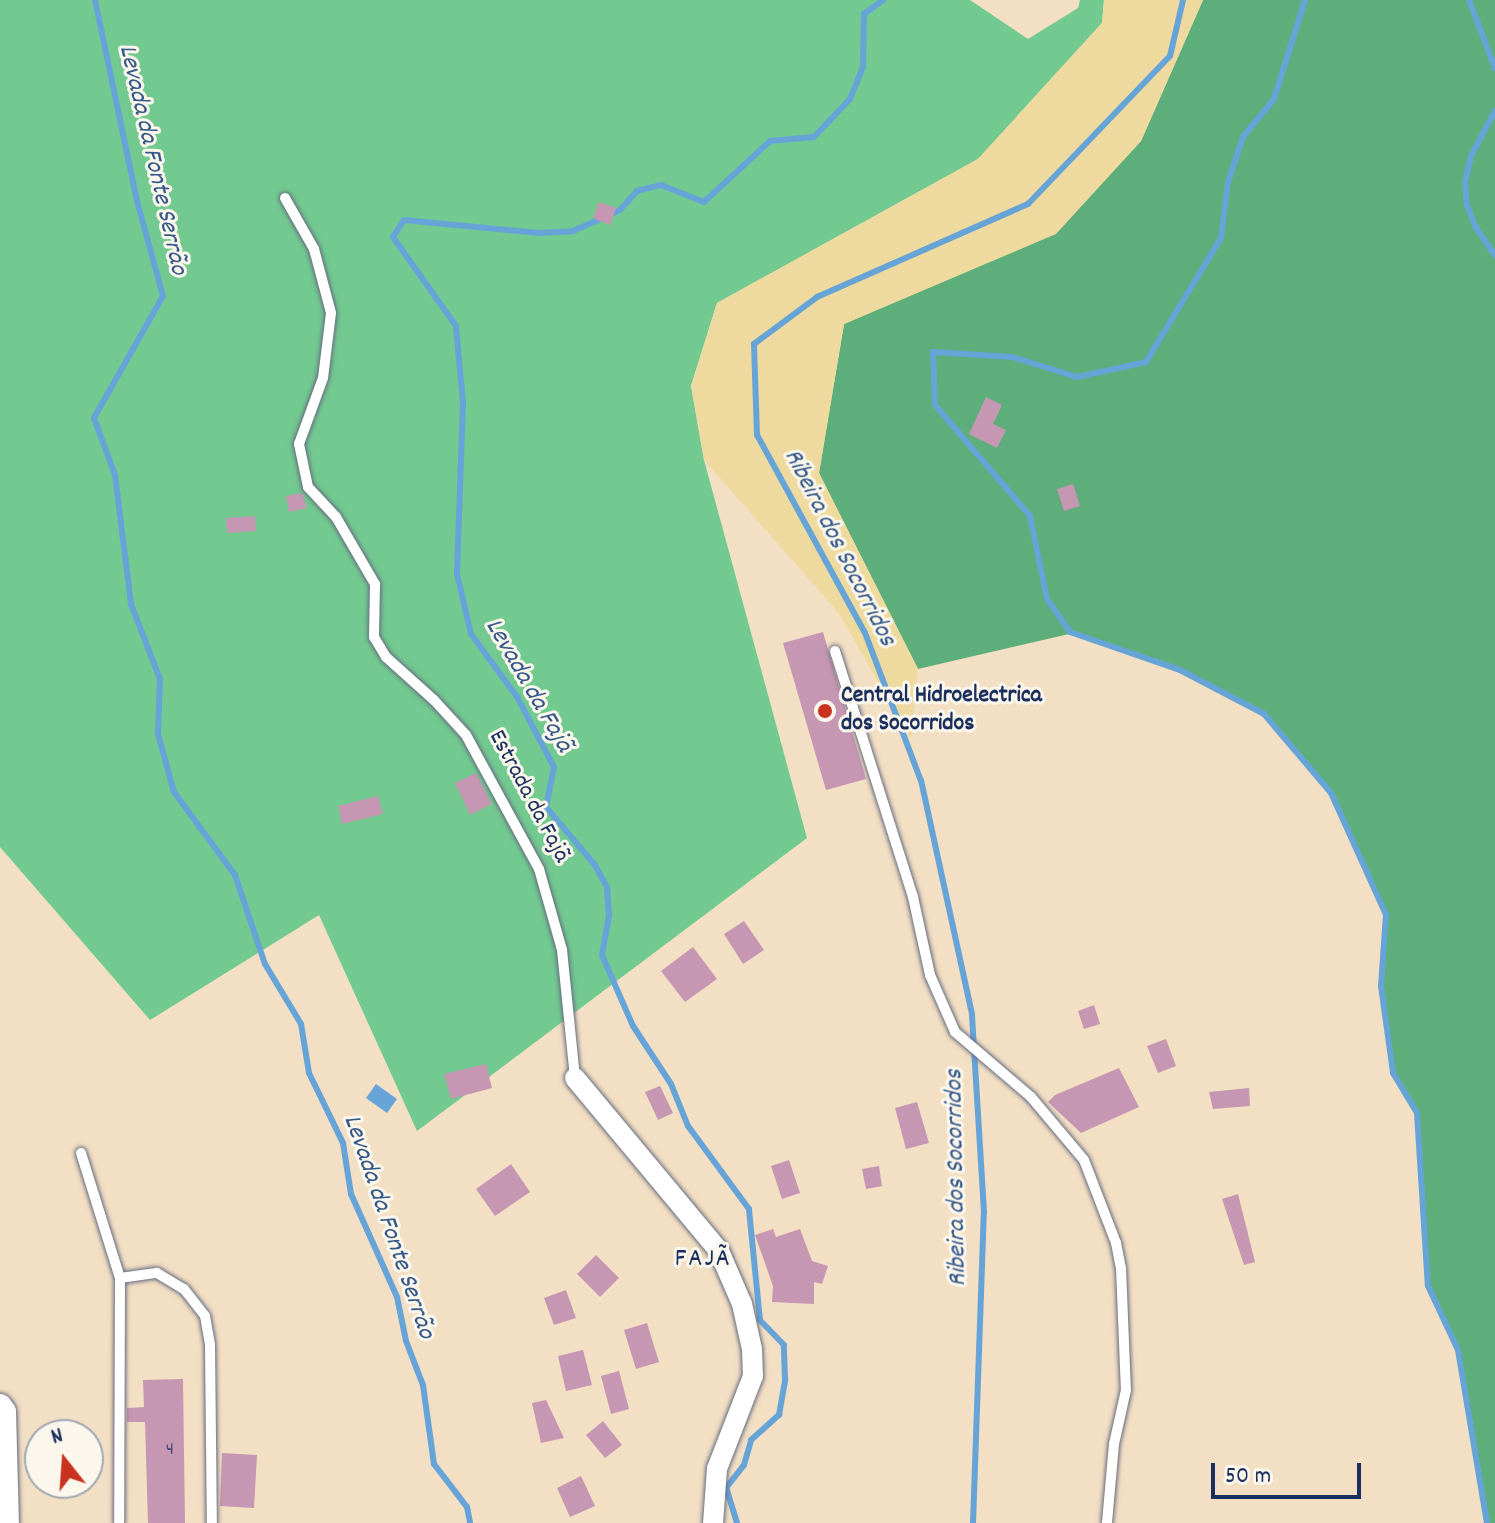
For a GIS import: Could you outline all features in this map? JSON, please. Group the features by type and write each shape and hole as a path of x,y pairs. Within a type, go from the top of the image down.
{"street":[{"name":"Estrada da Fajã","path":"575,1078 719,1251 742,1304 752,1349 753,1376 717,1469 713,1523"},
{"path":"0,1406 4,1412 7,1523"}],"lane":[{"name":"Estrada da Fajã","path":"285,198 314,249 331,313 323,378 299,444 308,487 336,517 375,584 374,637 386,657 434,700 466,735 539,869 562,950 575,1078"},
{"path":"835,651 913,897 930,975 955,1032 1031,1097 1084,1160 1116,1243 1121,1268 1126,1390 1114,1444 1107,1523"},
{"path":"81,1153 120,1278 119,1523"},
{"path":"120,1278 157,1273 184,1289 205,1316 210,1345 212,1523"}],"green space":[{"path":"0,0 970,0 1028,39 1078,8 1080,0 1104,0 1102,23 978,159 717,303 691,386 704,460 807,838 417,1131 319,915 150,1020 0,847"},
{"path":"1203,0 1495,0 1495,1523 1485,1523 1456,1350 1426,1287 1415,1114 1391,1073 1380,987 1385,915 1330,794 1263,715 1180,671 1069,634 918,669 819,473 844,324 1056,233 1141,141"}],"sand":[{"path":"1104,0 1203,0 1141,141 1056,234 844,324 819,473 918,669 911,739 838,612 704,460 691,386 717,303 978,159 1102,23"}],"water":[{"path":"376,1084 397,1099 387,1113 366,1098"}],"building":[{"path":"599,202 616,208 610,225 593,218"},
{"path":"986,397 1002,405 993,424 1006,430 997,448 969,434"},
{"path":"1073,484 1080,506 1064,511 1057,489"},
{"path":"302,493 307,508 289,512 286,496"},
{"path":"255,516 256,531 227,533 226,518"},
{"name":"Central Hidroelectrica dos Socorridos","path":"823,632 866,779 826,790 783,643"},
{"path":"476,773 492,804 470,815 455,783"},
{"path":"378,796 383,814 342,824 338,806"},
{"path":"744,921 764,950 743,964 724,934"},
{"path":"693,947 717,979 685,1002 661,971"},
{"path":"1094,1005 1100,1024 1084,1029 1078,1011"},
{"path":"1166,1039 1176,1066 1158,1073 1147,1046"},
{"path":"486,1064 492,1088 451,1099 444,1074"},
{"path":"1119,1068 1139,1107 1081,1133 1048,1102 1055,1095"},
{"path":"660,1086 673,1113 658,1120 645,1092"},
{"path":"1249,1088 1250,1106 1213,1109 1209,1092"},
{"path":"917,1102 929,1143 906,1149 895,1108"},
{"path":"789,1160 800,1193 782,1199 771,1166"},
{"path":"511,1164 530,1192 495,1216 476,1189"},
{"path":"879,1166 882,1186 866,1189 862,1169"},
{"path":"1238,1194 1255,1262 1244,1265 1222,1199"},
{"path":"773,1229 776,1237 800,1229 812,1261 828,1266 822,1284 814,1282 814,1304 772,1302 773,1286 755,1235"},
{"path":"596,1255 619,1278 600,1297 577,1274"},
{"path":"566,1290 576,1318 554,1325 544,1298"},
{"path":"647,1323 659,1362 636,1369 624,1330"},
{"path":"583,1350 592,1385 566,1391 558,1356"},
{"path":"619,1371 629,1409 611,1414 601,1376"},
{"path":"183,1379 185,1523 148,1523 145,1422 127,1422 127,1408 144,1407 143,1380"},
{"path":"546,1400 564,1438 541,1443 532,1403"},
{"path":"603,1421 622,1445 605,1458 586,1435"},
{"path":"222,1453 257,1455 254,1508 220,1506"},
{"path":"581,1476 595,1506 570,1517 557,1488"}],"waterway":[{"name":"Levada da Fonte Serrão","path":"95,0 137,201 163,296 94,418 115,475 131,604 160,679 158,734 174,792 235,875 265,964 301,1024 309,1073 343,1143 351,1194 397,1297 406,1341 423,1385 434,1464 467,1507 470,1523"},
{"name":"Levada da Fajã","path":"737,1523 726,1488 744,1465 751,1440 779,1415 785,1380 784,1345 760,1320 749,1209 688,1126 671,1084 633,1026 602,955 609,916 607,887 594,864 546,807 554,767 517,697 471,634 457,574 463,403 456,326 393,237 404,220 539,233 573,231 620,210 637,191 661,185 704,202 770,141 814,137 850,99 863,67 864,14 883,0"},
{"name":"Ribeira dos Socorridos","path":"973,1523 984,1212 972,1014 921,781 865,633 757,435 754,344 817,297 1028,204 1170,56 1183,0"},
{"path":"1305,0 1274,99 1243,137 1228,182 1221,238 1146,362 1077,377 1012,357 933,352 935,405 1030,516 1047,599 1070,632 1180,670 1264,714 1331,793 1386,915 1381,986 1393,1073 1417,1113 1428,1286 1458,1350 1487,1523"},
{"path":"1469,0 1495,68"},
{"path":"1495,111 1471,156 1465,183 1467,205 1475,226 1495,256"}],"place":[{"name":"Central Hidroelectrica dos Socorridos","path":"825,711"}],"district":[{"name":"FAJÃ","path":"703,1260"}]}
